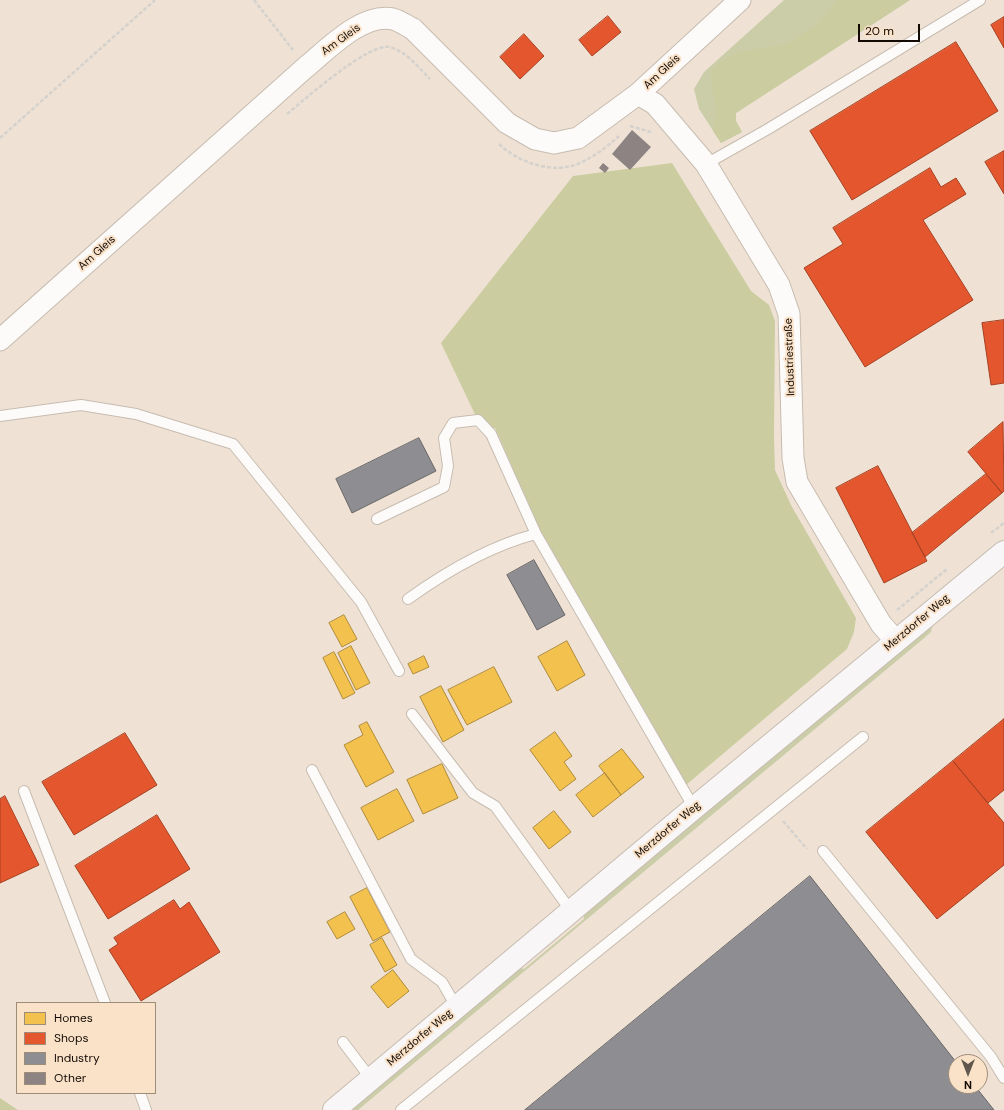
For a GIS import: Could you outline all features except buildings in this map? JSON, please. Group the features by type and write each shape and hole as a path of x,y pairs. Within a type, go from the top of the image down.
{"street":[{"name":"Am Gleis","path":"0,340 306,66 351,31 370,20 393,19 413,29 507,123 535,139 554,143 578,138 638,94 740,0"},
{"name":"Industriestraße","path":"638,94 655,104 706,164 779,285 789,314 793,458 797,482 881,624 896,641"},
{"name":"Merzdorfer Weg","path":"334,1110 694,808 1004,552"}],"lane":[{"path":"706,164 768,129 980,0"},
{"path":"0,416 81,405 136,414 233,444 361,602 398,671"},
{"path":"378,519 444,487 448,466 444,438 453,423 478,420 490,434 536,534 694,808"},
{"path":"408,599 444,573 510,540 536,534"},
{"path":"412,714 473,793 495,806 571,912"},
{"path":"401,1110 863,737"},
{"path":"312,770 411,959 442,982 457,1008"},
{"path":"24,791 105,1002"},
{"path":"823,851 991,1057 1004,1078"},
{"path":"344,1042 371,1079"},
{"path":"140,1094 146,1110"}],"path":[{"path":"0,138 155,0"},
{"path":"254,0 306,66"},
{"path":"285,116 328,80 376,48 388,47 402,52 436,84"},
{"path":"625,130 630,126"},
{"path":"498,142 509,153 531,163 550,168 579,164 606,148 620,135"},
{"path":"774,809 810,852"}],"green space":[{"path":"784,0 910,0 736,113 736,121 742,132 721,143 699,109 694,89 704,72"},
{"path":"838,0 910,0 736,113 736,121 742,132 721,143 713,131 716,110 711,81 711,70 728,56 748,50 786,44 817,24"},
{"path":"672,163 751,291 769,305 775,321 775,470 792,507 856,618 854,632 847,649 686,785 540,530 495,428 482,429 441,343 573,176"},
{"path":"930,622 932,627 931,632 923,639 358,1110 344,1110 518,967 524,969 584,919 583,912"},
{"path":"0,1098 18,1110 0,1110"}]}
